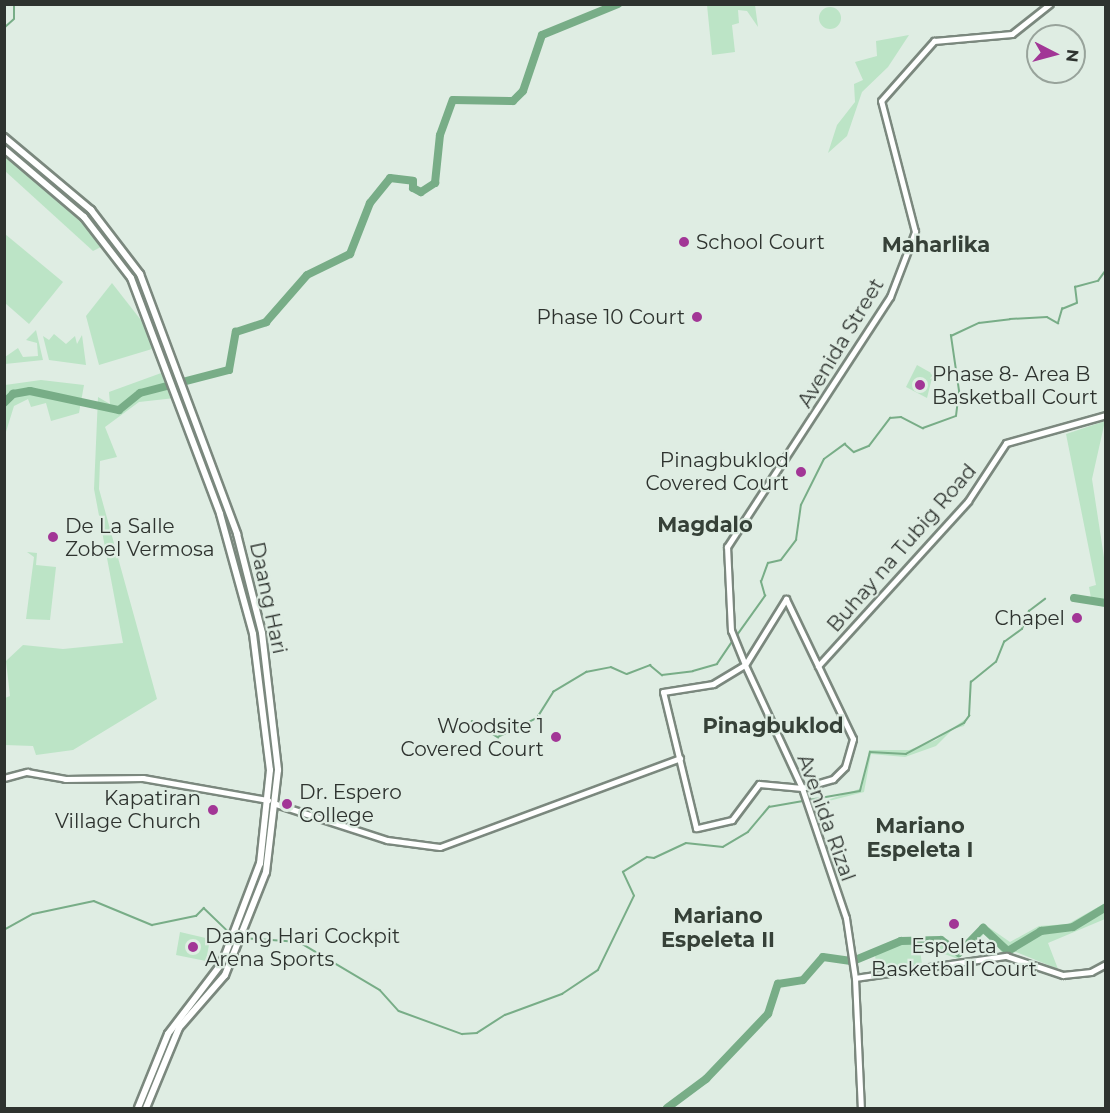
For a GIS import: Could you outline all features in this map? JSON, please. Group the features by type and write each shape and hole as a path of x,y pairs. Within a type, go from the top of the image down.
{"main road":[{"name":"Daang Hari","path":"4,137 81,201 130,257 154,304 174,373 257,607 278,760 276,804 266,872 244,930 220,982 179,1028 138,1108"},
{"name":"Daang Hari","path":"4,148 75,207 117,256 174,373"},
{"name":"Daang Hari","path":"146,1108 173,1025 213,979 236,927 260,863 268,801 269,758 245,597 182,395"},
{"name":"Buhay na Tubig Road","path":"818,666 968,501 1006,443 1106,416"},
{"path":"786,598 853,739 838,774 802,788 759,784 732,820 696,828 663,692 713,684 745,665 786,598"},
{"name":"Avenida Rizal","path":"745,665 802,788 846,918 855,978 861,1108"},
{"path":"276,804 387,840 440,847 680,758"}],"street":[{"name":"Avenida Street","path":"727,547 890,297 909,250 915,232 881,101 934,41 977,40 1020,31 1050,4"},
{"name":"Avenida Rizal","path":"727,547 733,635 745,665"},
{"path":"4,778 27,772 65,779 143,778 268,801"},
{"path":"855,978 1006,956 1063,975 1091,972 1106,964"}],"green space":[{"path":"707,5 755,5 758,27 747,11 738,10 739,23 732,25 735,52 712,55"},
{"path":"830,7 838,10 841,18 838,26 830,29 822,26 819,18 822,10"},
{"path":"909,35 888,67 862,92 847,136 828,153 837,125 855,102 854,84 863,80 855,62 877,56 876,41"},
{"path":"4,156 83,222 101,247 93,251 5,171"},
{"path":"5,234 63,282 29,324 5,303"},
{"path":"112,283 144,324 152,349 99,365 86,316"},
{"path":"36,330 43,360 5,364 5,357 18,348 23,357 38,356 37,343 26,340"},
{"path":"54,334 66,344 75,336 77,344 82,335 86,365 49,360 43,336 49,340"},
{"name":"Phase 8- Area B Basketball Court","path":"917,365 933,374 927,398 906,387"},
{"path":"164,372 175,398 139,402 105,427 117,457 100,461 99,489 157,699 73,750 36,755 33,746 5,745 5,698 10,696 6,661 23,645 63,649 123,643 94,489 98,397 110,404 109,392"},
{"path":"41,380 84,385 79,413 51,421 46,403 31,407 28,399 14,406 5,435 5,385"},
{"path":"1105,421 1092,479 1105,564 1105,607 1092,604 1089,587 1096,585 1066,434"},
{"path":"27,552 37,553 36,565 56,567 50,620 26,619 34,557"},
{"path":"967,718 964,726 953,729 936,746 905,757 871,754 864,792 813,805 862,788 869,750 909,750 936,740"},
{"path":"1105,903 1105,919 1048,943 1058,969 1016,952 1003,954 986,932 958,959 931,949 920,950 922,964 877,972 875,955 856,963 899,938 942,936 960,949 984,924 1010,942 1039,926 1068,924"},
{"name":"Daang Hari Cockpit Arena Sports","path":"180,932 210,939 206,961 176,955"}],"waterway":[{"path":"4,28 14,19 14,4"},
{"path":"4,403 13,394 30,391 119,410 140,393 229,370 236,332 266,322 307,275 350,254 370,203 390,178 413,181 413,188 421,192 435,183 440,135 453,100 513,101 523,91 542,35 618,4"},
{"path":"1106,254 1106,260"},
{"path":"735,638 765,596 761,582 768,563 781,560 796,540 801,505 824,459 845,444 854,452 869,446 890,418 901,417 923,428 956,416 959,391 951,336 979,323 1010,319 1047,317 1058,323 1062,309 1077,303 1075,287 1098,281 1106,270"},
{"path":"1074,598 1106,603"},
{"path":"242,938 299,942 380,990 399,1011 462,1034 477,1033 505,1015 562,994 598,970 634,896 623,872 647,857 654,858 686,843 723,847 748,832 769,807 860,791 870,752 906,754 964,723 969,716 971,682 996,662 1004,642 1022,629 1029,611 1045,599"},
{"path":"472,721 498,737 537,718 553,692 586,672 611,667 627,674 650,665 662,675 693,671 717,664 732,642"},
{"path":"4,930 33,914 94,901 152,925 196,916 204,908 232,935"},
{"path":"667,1108 706,1079 768,1014 778,984 803,980 823,957 853,961 901,941 941,940 959,953 983,928 1008,951 1041,931 1073,927 1106,907"}],"place":[{"name":"School Court","path":"684,242"},
{"name":"Phase 10 Court","path":"697,317"},
{"name":"Phase 8- Area B Basketball Court","path":"920,385"},
{"name":"Pinagbuklod Covered Court","path":"801,472"},
{"name":"De La Salle Zobel Vermosa","path":"53,537"},
{"name":"Chapel","path":"1077,618"},
{"name":"Woodsite 1 Covered Court","path":"556,737"},
{"name":"Dr. Espero College","path":"287,804"},
{"name":"Kapatiran Village Church","path":"213,810"},
{"name":"Espeleta Basketball Court","path":"954,924"},
{"name":"Daang Hari Cockpit Arena Sports","path":"193,947"}],"district":[{"name":"Maharlika","path":"936,245"},
{"name":"Magdalo","path":"705,525"},
{"name":"Pinagbuklod","path":"773,726"},
{"name":"Mariano Espeleta I","path":"920,838"},
{"name":"Mariano Espeleta II","path":"718,928"}]}
